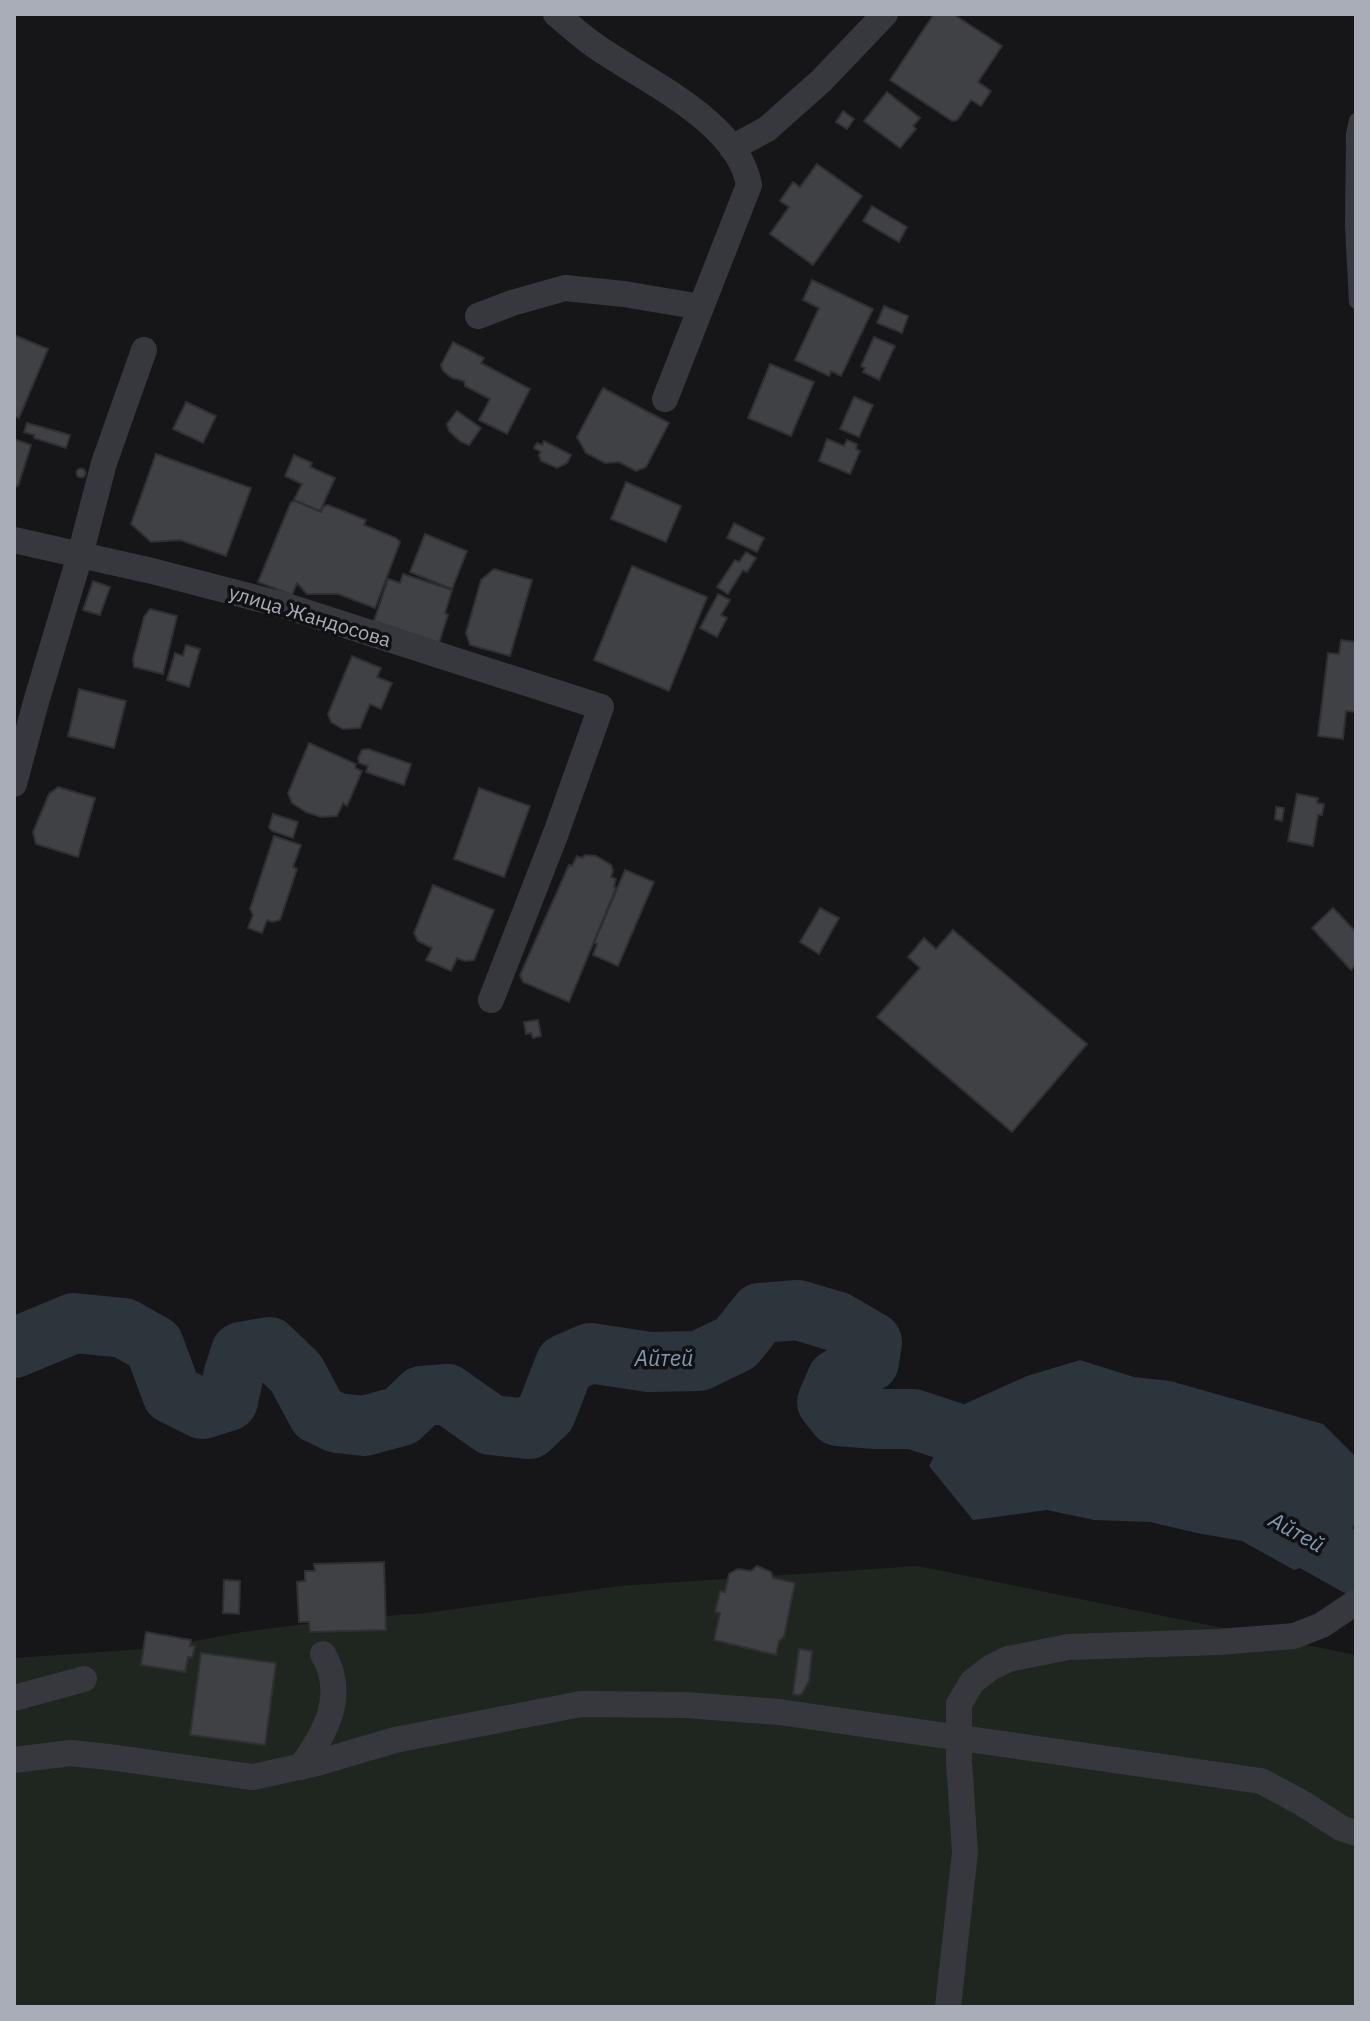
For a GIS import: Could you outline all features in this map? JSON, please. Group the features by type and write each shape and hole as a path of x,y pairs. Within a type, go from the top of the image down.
{"street":[{"path":"556,14 593,44 716,127 746,169 749,185 665,399"},
{"path":"732,148 767,129 821,81 885,14"},
{"path":"478,316 565,288 701,307"},
{"path":"14,784 104,463 144,350"},
{"name":"улица Жандосова","path":"14,540 283,605 601,707 491,1000"},
{"path":"948,2007 965,1852 959,1704 972,1682 1008,1659 1068,1647 1294,1636 1322,1625 1356,1602"},
{"path":"301,1767 317,1744 335,1693 331,1668 323,1654"},
{"path":"14,1698 84,1679"},
{"path":"14,1745 253,1777 301,1767 395,1740 581,1704 685,1705 779,1712 1261,1781 1341,1828 1356,1833"},
{"path":"14,1760 71,1753"}],"lane":[{"path":"1356,120 1353,134 1352,226 1356,302"}],"shaded area":[{"path":"918,1566 1356,1655 1356,2007 14,2007 14,1658 158,1648 243,1632 345,1619 427,1613 619,1586"}],"water":[{"path":"1080,1360 1134,1377 1170,1381 1323,1424 1356,1457 1356,1519 1352,1530 1318,1562 1294,1570 1242,1541 1150,1522 1094,1520 1047,1510 973,1520 929,1466 960,1406 1027,1376"}],"building":[{"path":"934,14 953,14 1002,46 978,82 991,91 981,106 971,100 957,120 952,121 890,80"},
{"path":"887,92 920,118 913,126 916,129 900,148 864,121"},
{"path":"843,111 854,119 847,129 836,122"},
{"path":"817,164 862,196 813,265 770,234 789,207 780,201 793,182 800,187"},
{"path":"872,206 907,227 899,242 863,221"},
{"path":"812,280 873,309 841,376 831,371 829,376 795,360 819,308 803,300"},
{"path":"884,306 908,316 902,333 877,323"},
{"path":"14,335 48,349 19,418 14,416"},
{"path":"874,337 895,346 879,380 863,372 865,368 861,366"},
{"path":"453,342 484,358 481,363 530,389 507,434 479,420 490,399 443,371 441,365"},
{"path":"770,364 814,382 791,436 748,418"},
{"path":"603,388 669,423 646,467 636,471 619,462 605,463 586,453 577,437"},
{"path":"854,397 873,405 859,437 840,429"},
{"path":"186,402 216,416 203,443 173,429"},
{"path":"457,411 481,428 469,445 449,431 447,424"},
{"path":"27,423 70,435 66,448 24,432"},
{"path":"14,439 31,445 18,486 14,487"},
{"path":"827,439 844,446 847,440 857,444 856,449 860,451 850,474 819,461"},
{"path":"544,441 571,455 567,463 557,468 541,461 541,452 534,448"},
{"path":"156,454 251,488 226,556 180,540 151,542 131,524"},
{"path":"294,455 312,463 310,467 335,478 320,511 294,500 302,484 285,476"},
{"path":"81,469 85,473 81,477 77,473"},
{"path":"626,482 681,506 666,542 611,519"},
{"path":"291,502 321,512 328,505 366,520 364,525 400,542 375,608 338,594 307,594 297,583 292,595 258,582"},
{"path":"734,523 764,538 757,552 727,538"},
{"path":"425,534 467,551 452,589 410,572"},
{"path":"746,552 756,558 747,572 743,570 728,594 717,587 735,560 739,562"},
{"path":"632,566 707,597 669,691 594,660"},
{"path":"494,569 532,580 510,656 470,645 466,633 481,580"},
{"path":"403,574 452,590 439,643 374,621 388,579 400,583"},
{"path":"93,581 110,587 100,615 83,610"},
{"path":"718,594 730,600 721,615 727,618 717,637 700,628"},
{"path":"150,609 177,616 163,674 134,667 133,659 144,617"},
{"path":"1341,640 1356,642 1356,712 1346,711 1343,739 1318,736 1328,653 1339,654"},
{"path":"186,645 200,649 189,687 167,680 175,653 183,656"},
{"path":"352,656 381,668 377,677 392,683 381,709 370,704 360,728 343,729 331,722 328,714"},
{"path":"79,689 126,701 114,748 68,736"},
{"path":"309,743 356,764 355,768 362,771 347,806 343,803 337,816 321,817 306,812 292,803 288,793"},
{"path":"368,749 411,764 404,785 366,772 368,766 359,763 358,758 362,750"},
{"path":"58,787 95,798 78,857 36,844 33,832 49,794"},
{"path":"479,788 530,806 504,877 454,859"},
{"path":"1297,794 1318,798 1317,803 1324,804 1322,815 1318,815 1313,846 1288,841"},
{"path":"1276,807 1284,808 1282,821 1275,819"},
{"path":"273,814 298,822 293,838 272,831 269,827"},
{"path":"274,836 301,845 293,867 297,869 280,920 267,920 262,933 248,928 253,915 250,909"},
{"path":"585,855 596,856 611,865 611,877 616,879 616,888 569,1002 523,982 520,975 569,865 572,866 577,856 582,858"},
{"path":"625,870 654,882 618,966 593,955 597,944 594,943"},
{"path":"433,885 494,910 474,960 457,958 451,971 426,960 432,948 418,941 414,933"},
{"path":"820,908 839,918 819,954 800,942"},
{"path":"1333,908 1356,932 1356,964 1351,970 1312,928"},
{"path":"953,930 1087,1044 1012,1132 877,1017 920,968 908,957 924,938 936,949"},
{"path":"538,1020 541,1036 533,1038 531,1033 526,1034 524,1022"},
{"path":"384,1562 386,1630 310,1632 309,1622 299,1622 297,1582 305,1581 305,1571 315,1571 314,1564"},
{"path":"757,1566 771,1572 773,1578 795,1583 784,1637 779,1641 776,1655 714,1640 720,1613 715,1612 720,1591 725,1592 729,1574 738,1569 751,1571"},
{"path":"224,1580 240,1581 239,1614 223,1613"},
{"path":"146,1632 191,1640 190,1646 195,1646 192,1658 188,1657 185,1672 141,1665"},
{"path":"799,1649 812,1651 809,1681 802,1694 798,1695 793,1694"},
{"path":"201,1653 276,1663 265,1745 190,1735"}],"waterway":[{"name":"Айтей","path":"14,1348 74,1323 124,1328 154,1345 172,1394 202,1409 228,1401 241,1352 269,1347 296,1373 318,1414 337,1423 364,1426 401,1416 422,1396 447,1394 491,1425 529,1429 546,1413 565,1364 590,1353 649,1362 699,1361 736,1343 760,1313 798,1310 838,1322 872,1342 869,1362 837,1379 827,1402 838,1416 913,1419 983,1442 1029,1440"},
{"name":"Айтей","path":"1258,1510 1356,1565"}]}
